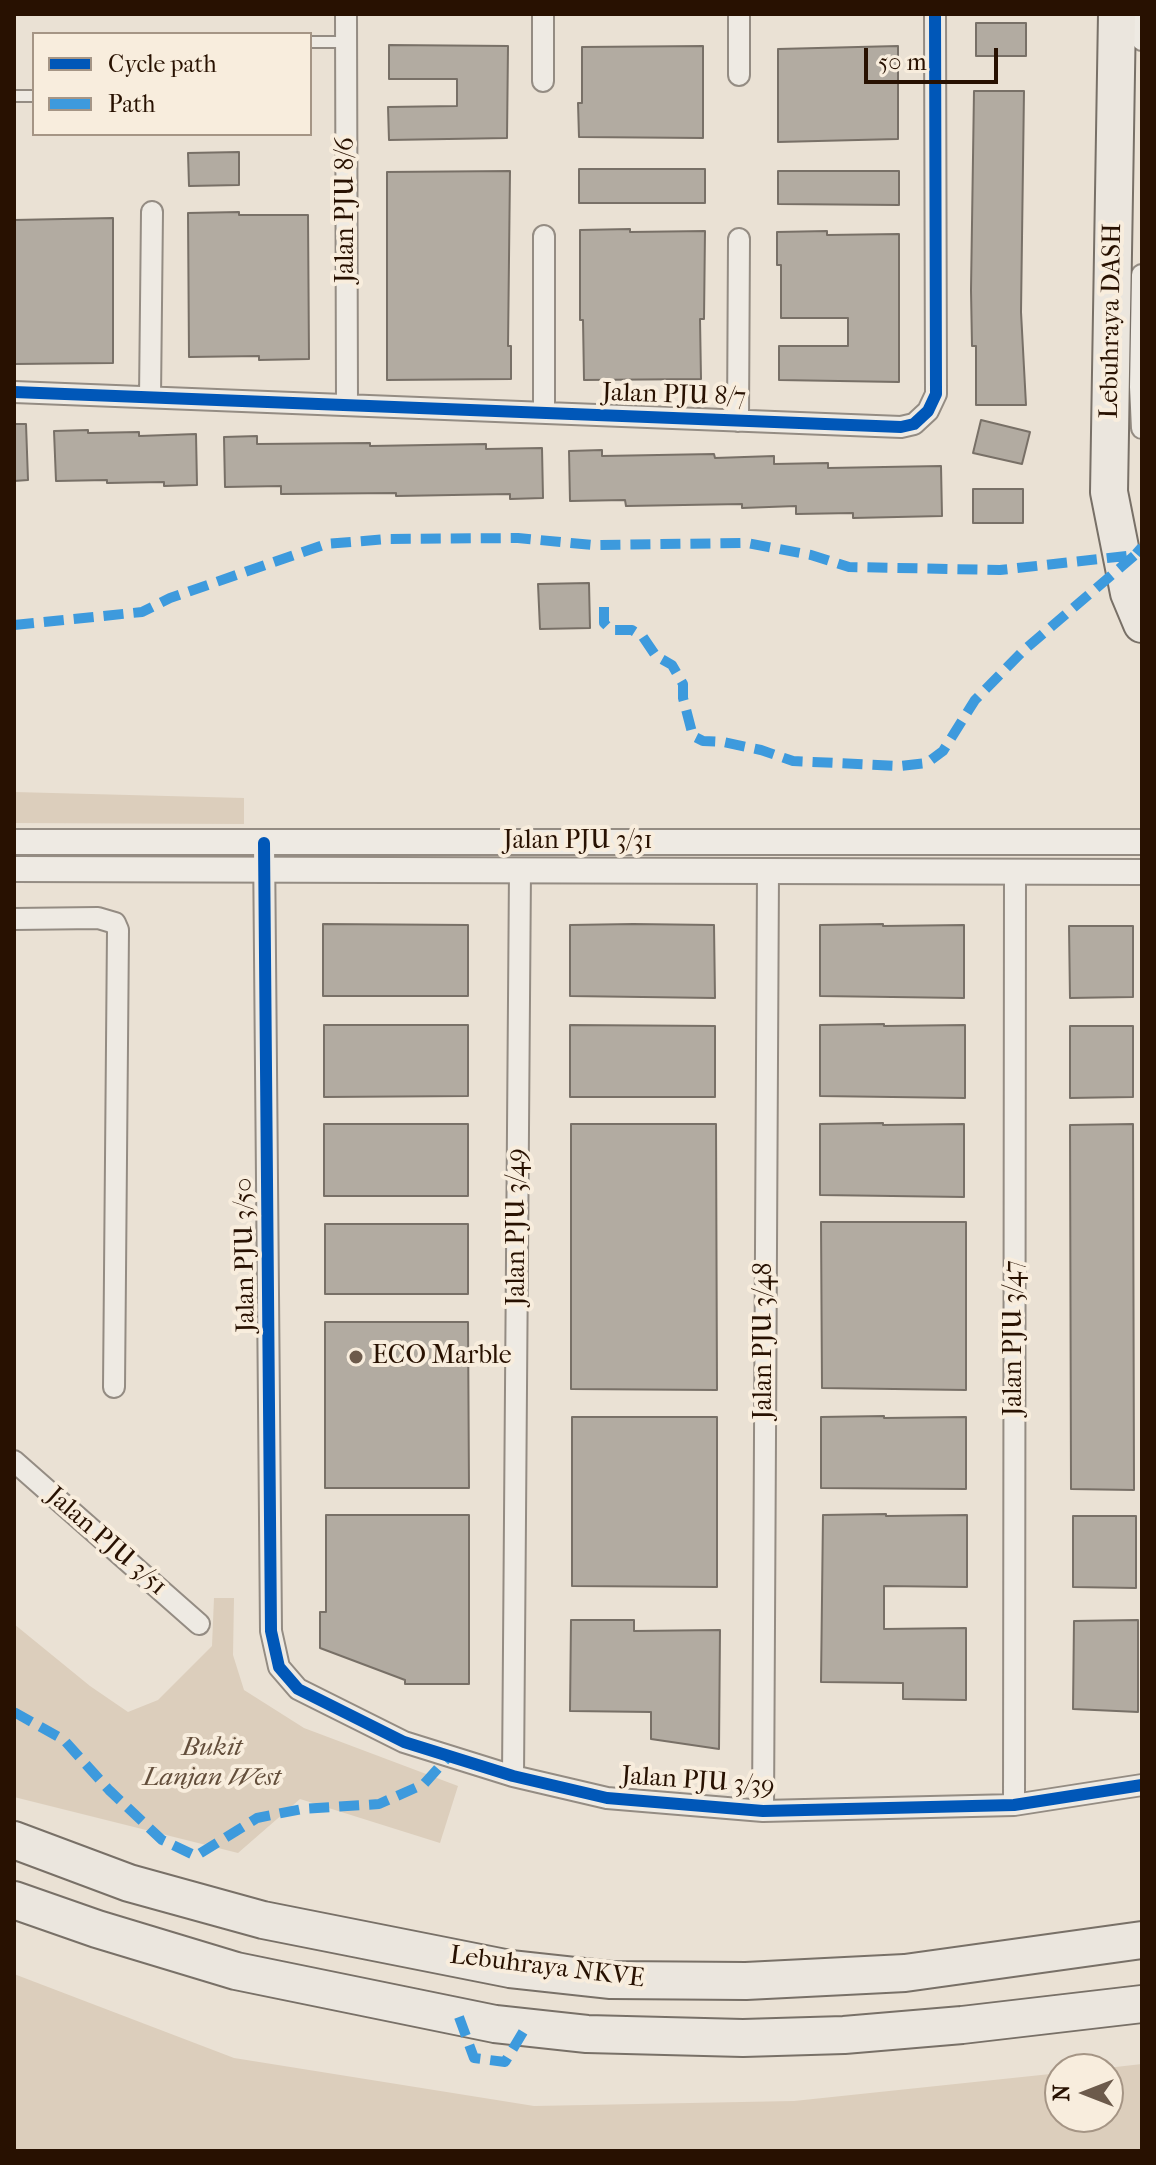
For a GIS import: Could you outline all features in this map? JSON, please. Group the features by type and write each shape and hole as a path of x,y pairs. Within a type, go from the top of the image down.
{"highway":[{"name":"Lebuhraya DASH","path":"1117,14 1109,492 1129,593 1142,624"},
{"name":"Lebuhraya NKVE","path":"14,1840 129,1883 263,1920 510,1969 611,1980 746,1981 905,1973 1142,1940"},
{"path":"14,1900 236,1971 495,2024 587,2034 743,2038 844,2035 978,2024 1142,2004"}],"street":[{"name":"Jalan PJU 8/6","path":"346,14 347,405"},
{"path":"543,14 543,81"},
{"path":"739,14 739,75"},
{"name":"Jalan PJU 8/7","path":"14,392 901,427 914,424 928,411 936,394 935,14"},
{"path":"1139,14 1142,40"},
{"path":"150,397 152,212"},
{"path":"544,236 544,413"},
{"path":"738,421 739,239"},
{"path":"1142,275 1142,428"},
{"name":"Jalan PJU 3/31","path":"14,842 1142,842"},
{"name":"Jalan PJU 3/50","path":"264,843 271,1631 279,1667"},
{"name":"Jalan PJU 3/31","path":"14,869 1142,872"},
{"name":"Jalan PJU 3/49","path":"513,1776 520,870"},
{"name":"Jalan PJU 3/48","path":"763,1811 768,871"},
{"name":"Jalan PJU 3/47","path":"1014,1805 1015,872"},
{"path":"14,919 98,918 115,923 118,930 114,1387"},
{"name":"Jalan PJU 3/51","path":"14,1461 199,1624"},
{"name":"Jalan PJU 3/39","path":"279,1667 298,1689 404,1742 513,1776 607,1798 763,1811 1014,1805 1142,1785"}],"lane":[{"path":"312,42 346,42"}],"green space":[{"path":"14,792 244,798 244,824 14,823"},
{"name":"Bukit Lanjan West","path":"214,1598 234,1598 233,1655 244,1690 304,1728 458,1786 440,1843 300,1799 238,1853 14,1797 14,1624 90,1686 128,1712 158,1700 212,1646"},
{"path":"14,1974 234,2058 534,2106 794,2101 1044,2075 1044,2133 1124,2133 1124,2066 1142,2064 1142,2151 14,2151"}],"building":[{"path":"976,23 1026,23 1026,56 976,56"},
{"path":"389,45 508,46 507,138 389,140 388,107 457,106 457,79 389,79"},
{"path":"703,46 703,138 579,137 582,47"},
{"path":"898,46 898,139 778,142 778,49"},
{"path":"974,91 1024,91 1021,312 1026,405 976,405 976,346 972,346 971,290"},
{"path":"239,152 239,185 189,186 188,153"},
{"path":"579,169 705,169 705,203 579,203"},
{"path":"510,171 508,346 511,346 511,379 387,380 387,172"},
{"path":"778,171 899,171 899,205 778,204"},
{"path":"239,212 239,215 308,215 309,359 189,357 188,213"},
{"path":"113,218 113,363 14,364 14,220"},
{"path":"630,229 630,232 705,231 704,319 700,319 701,379 584,380 580,230"},
{"path":"827,231 827,235 899,234 899,382 779,380 779,346 848,346 848,318 781,318 781,265 777,265 777,232"},
{"path":"981,420 1030,432 1022,464 973,453"},
{"path":"14,424 26,424 28,480 14,481"},
{"path":"88,430 88,433 139,432 139,436 196,434 197,485 107,483 107,480 56,481 54,431"},
{"path":"257,436 257,444 486,444 486,449 542,448 543,498 510,499 510,494 281,494 281,486 225,487 224,437"},
{"path":"602,450 602,456 774,456 774,464 828,463 828,468 941,466 942,516 853,518 853,513 796,514 796,506 626,506 625,500 570,501 569,451"},
{"path":"973,489 1023,489 1023,523 973,523"},
{"path":"589,583 590,628 540,629 538,584"},
{"path":"323,924 468,925 468,996 323,996"},
{"path":"570,925 714,925 715,998 570,996"},
{"path":"820,925 964,925 964,998 820,996"},
{"path":"1069,926 1133,926 1133,997 1070,998"},
{"path":"324,1025 468,1025 468,1096 324,1097"},
{"path":"570,1025 715,1026 715,1097 570,1097"},
{"path":"820,1025 965,1025 965,1098 820,1096"},
{"path":"1070,1026 1133,1026 1133,1097 1070,1098"},
{"path":"324,1124 468,1124 468,1196 324,1196"},
{"path":"571,1124 716,1124 717,1390 571,1389"},
{"path":"820,1124 964,1124 964,1197 820,1195"},
{"path":"1133,1124 1134,1490 1071,1489 1070,1125"},
{"path":"821,1222 966,1222 966,1390 822,1388"},
{"path":"325,1224 468,1224 468,1294 325,1294"},
{"path":"325,1322 468,1322 469,1488 325,1488"},
{"path":"572,1417 717,1417 717,1587 572,1586"},
{"path":"821,1417 966,1417 966,1489 821,1488"},
{"path":"326,1515 469,1515 469,1684 405,1684 405,1680 320,1648 320,1612 326,1612"},
{"path":"823,1515 967,1515 967,1587 884,1586 884,1629 966,1628 966,1700 903,1699 903,1683 821,1682"},
{"path":"1073,1516 1136,1516 1136,1588 1073,1587"},
{"path":"571,1620 634,1620 634,1631 720,1630 719,1749 651,1739 651,1712 570,1711"},
{"path":"1138,1620 1138,1712 1073,1709 1074,1621"}],"marked path":[{"path":"14,625 142,612 170,598 326,544 387,539 518,538 593,545 747,543 811,555 849,567 1000,570 1135,555 1142,547"},
{"path":"604,607 604,623 611,630 632,630 643,637 656,656 672,665 683,684 683,698 693,736 703,741 761,750 793,761 900,766 927,763 943,751 975,700 1024,650 1135,555"},
{"path":"14,1712 64,1740 109,1790 162,1840 196,1856 257,1818 302,1809 379,1804 424,1784 449,1756"},
{"path":"459,2017 474,2058 505,2062 526,2027"}],"cycle path":[{"path":"14,392 901,427 914,424 928,411 936,394 935,14"},
{"path":"264,843 271,1631 279,1667 298,1689 404,1742 513,1776 607,1798 763,1811 1014,1805 1142,1785"}],"place":[{"name":"ECO Marble","path":"356,1357"}]}
